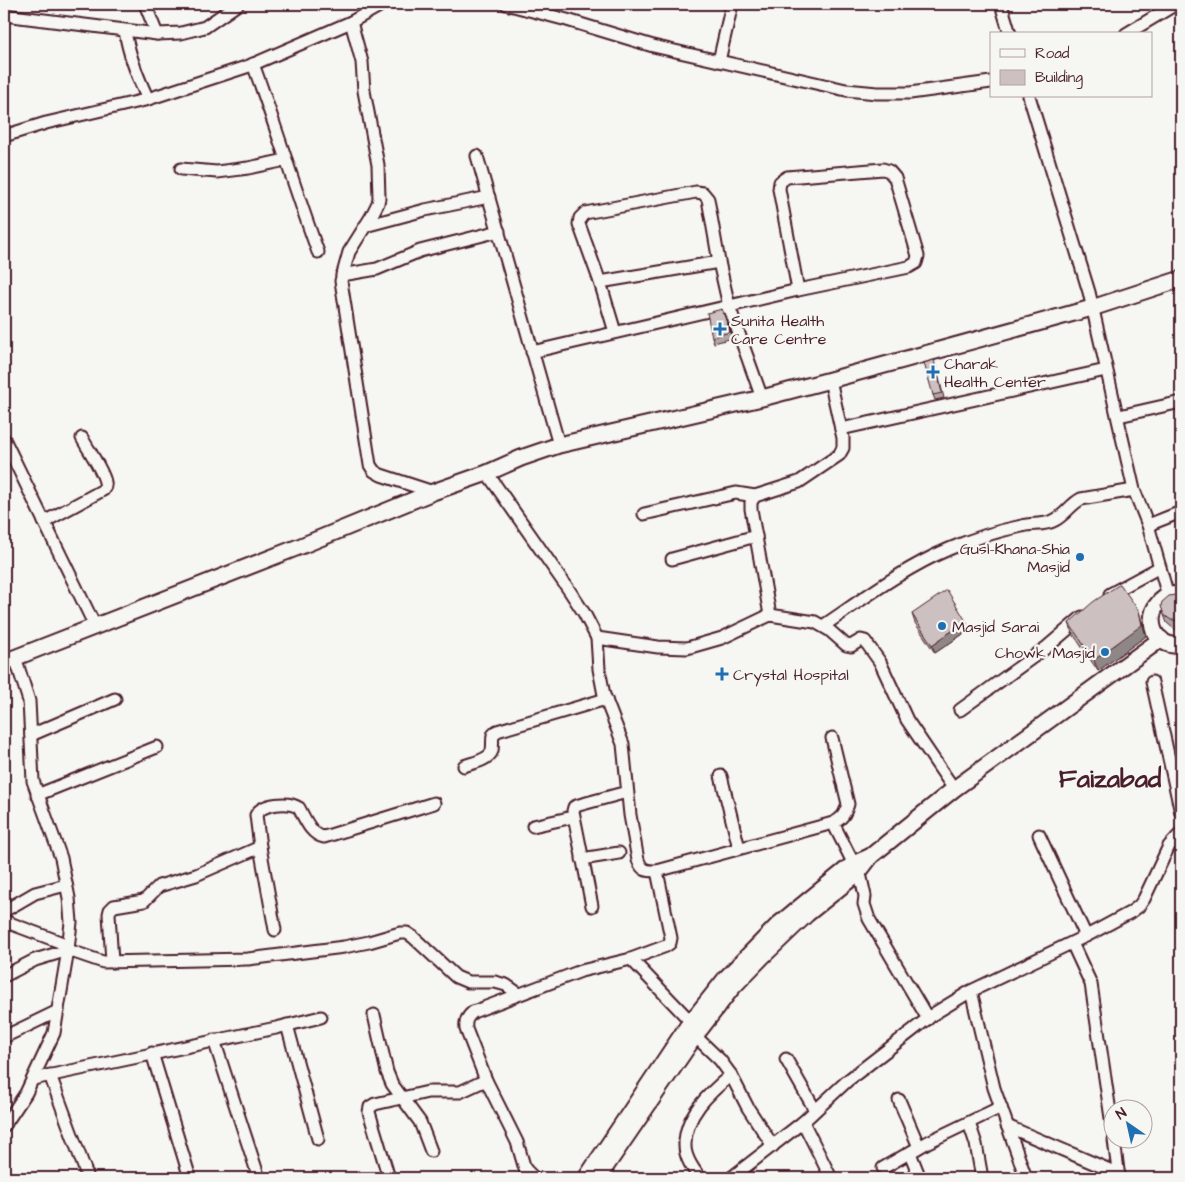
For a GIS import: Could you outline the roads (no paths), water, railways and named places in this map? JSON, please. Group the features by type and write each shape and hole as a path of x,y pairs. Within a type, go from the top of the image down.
{"main road":[{"path":"7,660 433,492 559,445 762,398 830,380 1092,308 1181,279"},
{"path":"1175,595 1161,600 1155,607 1152,615 1152,624 1155,632 1161,639 1168,644 1181,645"},
{"path":"598,1178 726,978 779,924 856,868 954,789 1161,639"},
{"path":"586,1178 695,1029"}],"street":[{"path":"145,4 157,34"},
{"path":"4,15 125,31 157,34 181,33 205,27 238,4"},
{"path":"4,136 46,123 148,99 253,64 351,22 383,4"},
{"path":"506,4 653,46 846,90 877,93 910,93 990,82"},
{"path":"719,61 732,4"},
{"path":"1001,4 1009,32"},
{"path":"1129,32 1176,4"},
{"path":"351,22 362,62 366,106 378,165 378,204 350,252 342,275 342,287 370,465 374,471 381,475 433,492"},
{"path":"125,31 135,74 148,99"},
{"path":"253,64 318,252"},
{"path":"1030,98 1089,292 1106,370 1119,416 1134,490 1148,526 1160,567 1175,595"},
{"path":"478,156 559,445"},
{"path":"182,168 217,172 286,160"},
{"path":"532,352 798,290 909,267 916,263 918,256 894,178 889,171 882,169 787,177 780,182 779,190 798,290"},
{"path":"615,332 600,282 579,224 580,218 585,213 696,192 703,193 708,199 729,306 762,398"},
{"path":"365,226 425,210 489,197"},
{"path":"342,275 377,269 420,251 499,232"},
{"path":"600,282 719,262"},
{"path":"841,430 1106,370"},
{"path":"644,514 736,493 755,496 799,482 839,454 843,448 841,430 830,380"},
{"path":"1119,416 1181,402"},
{"path":"44,522 103,490 105,487 102,474 82,438"},
{"path":"4,439 95,626"},
{"path":"487,473 569,590 597,638 599,669 606,700 623,744 627,792 638,860 641,867 646,871 657,871 833,823 840,819 846,812 848,804 832,738"},
{"path":"822,626 890,580 948,549 1005,529 1056,520 1073,503 1081,499 1134,490"},
{"path":"755,496 751,502 751,509 770,615"},
{"path":"1148,526 1181,512"},
{"path":"672,559 756,536"},
{"path":"1103,599 1160,567"},
{"path":"960,710 1047,647 1089,610"},
{"path":"597,638 658,647 687,648 722,638 770,615 815,622 846,645 851,646 861,640 865,641 870,645 880,662 907,720 954,789"},
{"path":"4,1126 26,1093 54,1033 68,948 71,914 62,858 37,795 32,772 27,691 7,660"},
{"path":"1152,682 1181,813"},
{"path":"31,735 115,699"},
{"path":"464,766 486,758 490,754 493,735 497,731 606,700"},
{"path":"37,795 157,747"},
{"path":"721,776 739,848"},
{"path":"592,906 573,817 574,808 627,792"},
{"path":"275,930 260,847 256,814 259,810 264,807 288,804 295,806 299,808 313,832 318,836 324,837 434,803"},
{"path":"533,826 573,817"},
{"path":"833,823 864,887 864,904 869,919 928,1019"},
{"path":"731,1178 803,1122 847,1081 928,1019 971,991 1132,912 1144,899 1169,846 1181,833"},
{"path":"1039,835 1086,936"},
{"path":"112,962 108,914 114,906 144,900 159,886 196,875 260,847"},
{"path":"582,859 619,853"},
{"path":"534,1178 525,1168 517,1142 486,1080 465,1023 468,1016 473,1012 519,994 581,971 631,959 670,943 671,938 657,871"},
{"path":"4,911 35,893 66,884"},
{"path":"4,921 92,959 112,962 248,959 344,947 400,933 408,933 456,977 468,982 495,982 506,985 519,994"},
{"path":"1072,943 1091,984 1108,1100"},
{"path":"4,976 35,960 68,948"},
{"path":"631,959 695,1029 720,1060 773,1146"},
{"path":"971,991 987,1060 1007,1126 1026,1178"},
{"path":"4,1037 58,1011"},
{"path":"374,1015 387,1072 392,1084 420,1122 431,1151"},
{"path":"33,1079 321,1017"},
{"path":"287,1025 318,1138"},
{"path":"214,1040 258,1178"},
{"path":"152,1053 190,1178"},
{"path":"786,1059 815,1110"},
{"path":"50,1075 88,1178"},
{"path":"700,1178 691,1166 685,1148 689,1126 696,1110 731,1075"},
{"path":"389,1178 368,1112 370,1107 375,1104 428,1092 460,1092 486,1080"},
{"path":"899,1100 920,1178"},
{"path":"883,1168 914,1150 1001,1107"},
{"path":"803,1122 831,1178"},
{"path":"969,1123 980,1161 982,1178"},
{"path":"1007,1126 1119,1176"},
{"path":"1115,1150 1119,1176"}],"place":[{"name":"Sunita Health Care Centre","path":"720,329"},
{"name":"Charak Health Center","path":"933,372"},
{"name":"Gusl-Khana-Shia Masjid","path":"1080,557"},
{"name":"Masjid Sarai","path":"942,626"},
{"name":"Chowk Masjid","path":"1105,652"},
{"name":"Crystal Hospital","path":"722,674"}],"district":[{"name":"Faizabad","path":"1110,778"}]}
